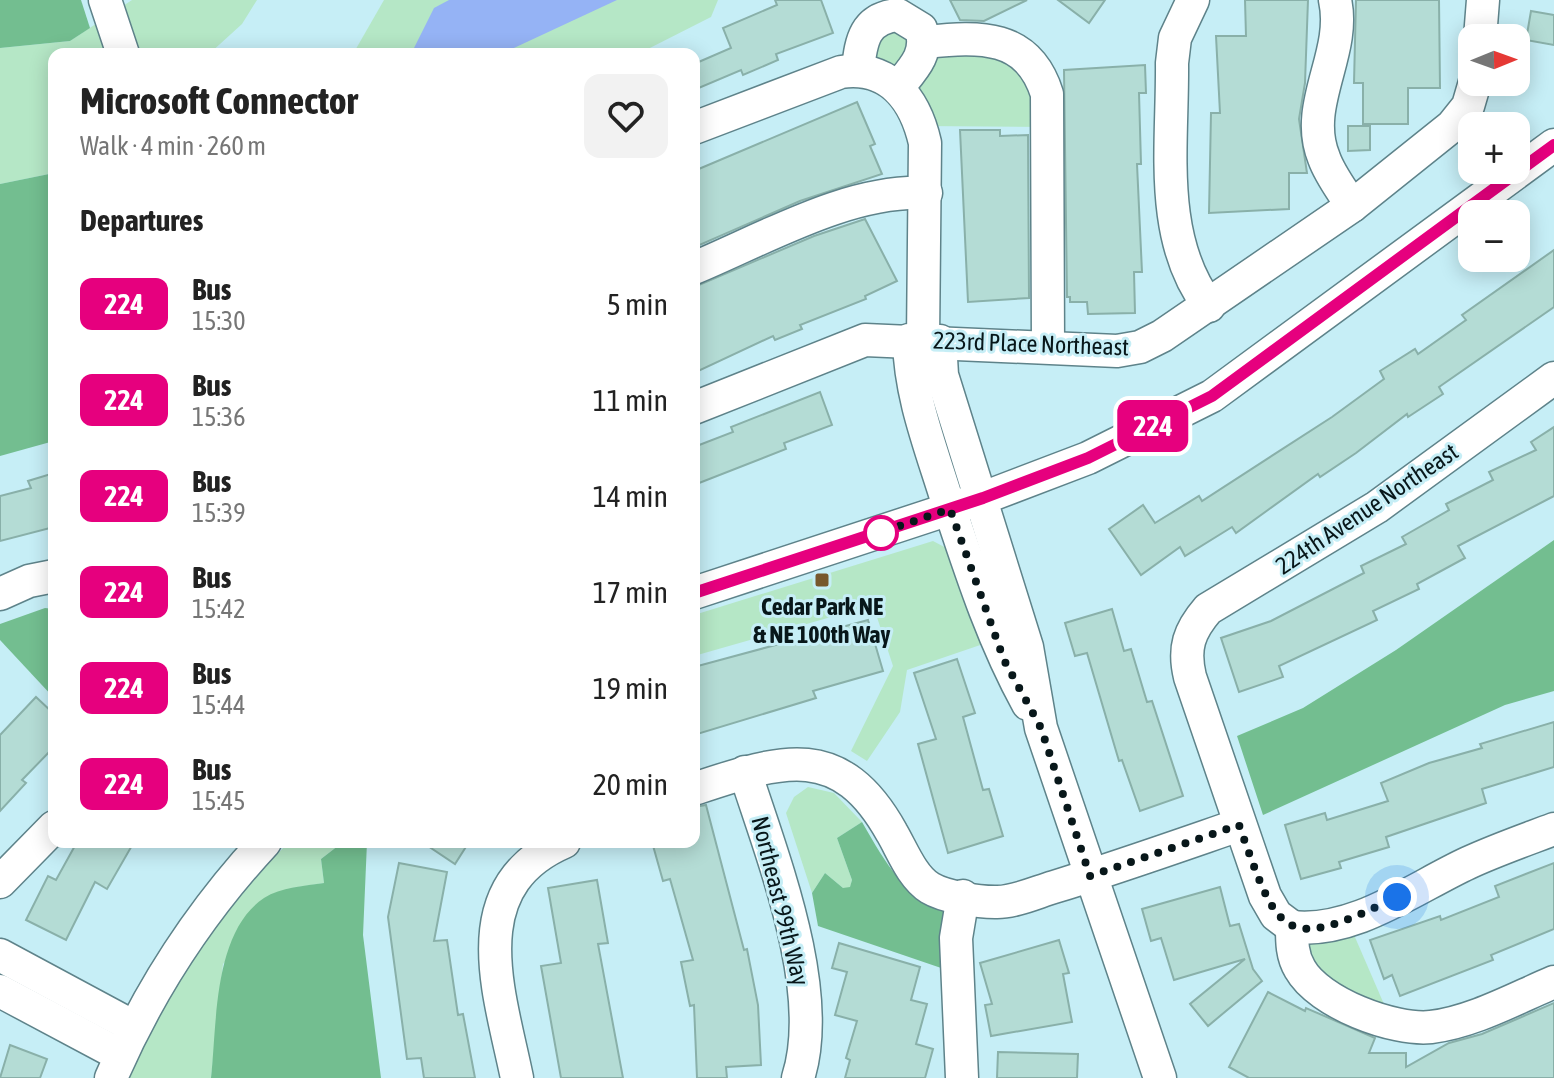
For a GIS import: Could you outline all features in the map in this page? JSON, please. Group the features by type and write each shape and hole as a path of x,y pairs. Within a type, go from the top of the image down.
{"street":[{"path":"1193,0 1175,38 1172,63 1174,225 1182,261 1192,284 1209,306"},
{"path":"1335,0 1337,33 1318,114 1319,137 1322,155 1352,206"},
{"path":"1481,24 1483,0"},
{"path":"107,8 121,48"},
{"path":"858,69 865,31 884,16 898,15 921,29 926,42 922,57 899,86"},
{"path":"926,42 956,40 1005,44 1023,52 1036,66 1042,79 1047,94 1048,346"},
{"path":"700,126 821,77 858,69 899,86 921,126 926,193 924,341 914,395 950,509 1004,660 1041,728"},
{"name":"223rd Place Northeast","path":"700,406 865,340 1117,351 1140,347 1209,306 1352,206 1452,126 1468,106 1471,96"},
{"path":"700,591 983,498 1088,458 1212,396 1554,145"},
{"path":"700,265 859,199 905,192 926,193"},
{"path":"924,341 942,375 983,498 1027,647 1041,728 1160,1078"},
{"name":"224th Avenue Northeast","path":"1239,825 1190,677 1186,642 1194,625 1208,609 1377,507 1554,378"},
{"path":"0,594 29,581 48,577"},
{"path":"700,787 745,772 798,763 822,766 847,777 874,803 917,875 930,888 997,902 1090,876 1239,825 1265,896 1276,915 1292,927 1309,929 1348,921 1471,861 1554,829"},
{"name":"Northeast 99th Way","path":"745,772 780,881 806,1001 804,1058 798,1078"},
{"path":"0,882 48,833"},
{"path":"122,1053 181,948 227,883 259,848"},
{"path":"517,1078 493,961 494,930 501,903 538,855 552,848"},
{"path":"962,1078 956,938 963,896"},
{"path":"1292,927 1293,953 1309,982 1332,999 1393,1025 1434,1026 1554,982"},
{"path":"0,955 122,1053"},
{"path":"0,991 122,1053"}],"green space":[{"path":"0,0 81,0 90,28 70,41 0,48"},
{"path":"132,0 257,0 242,24 216,48 48,48 48,174 0,184 0,48 70,41"},
{"path":"384,0 718,0 711,17 650,48 356,48"},
{"path":"873,21 1023,52 1047,127 921,126 861,45"},
{"path":"48,174 48,443 0,456 0,184"},
{"path":"1554,540 1554,691 1505,705 1263,815 1237,736 1303,708 1396,650"},
{"path":"933,541 952,551 992,641 907,670 900,712 867,761 851,751 893,666 873,605 700,654 700,613"},
{"path":"48,608 48,692 0,640 0,624"},
{"path":"808,787 834,793 862,822 837,838 852,880 850,888 843,888 825,873 812,893 786,813 794,797"},
{"path":"862,822 908,888 951,915 947,970 818,926 812,893 825,873 843,888 850,887 852,880 837,838"},
{"path":"283,848 335,848 321,859 324,883 292,888 223,964 211,1078 129,1078 144,1045 198,952"},
{"path":"335,848 367,848 363,935 381,1078 211,1078 221,980 235,933 247,913 271,894 324,883 321,859"},
{"path":"1348,921 1393,1025 1300,969 1309,929"}],"water":[{"path":"449,0 617,0 514,48 414,48 434,8"}],"building":[{"path":"775,0 821,0 833,33 776,54 778,60 743,75 741,70 700,87 700,61 731,48 723,28 777,5"},
{"path":"950,0 1027,0 984,21 960,20"},
{"path":"1058,0 1105,0 1089,23"},
{"path":"1245,0 1308,0 1305,83 1299,119 1307,173 1289,173 1289,209 1209,213 1211,113 1220,113 1216,36 1246,36"},
{"path":"1356,0 1439,0 1440,88 1408,88 1408,124 1363,124 1363,83 1354,83"},
{"path":"1531,11 1554,15 1554,45 1530,41"},
{"path":"1145,65 1146,93 1139,93 1141,164 1137,164 1142,272 1134,272 1135,313 1088,314 1087,302 1070,302 1070,297 1067,297 1064,70"},
{"path":"857,102 875,144 870,146 882,174 800,201 700,245 700,168"},
{"path":"1348,126 1370,126 1370,150 1348,151"},
{"path":"960,130 1000,130 1000,136 1028,135 1029,298 968,302"},
{"path":"865,219 897,281 865,296 866,299 800,325 802,329 775,340 773,336 700,370 700,284 814,236"},
{"path":"1554,250 1554,307 1439,387 1443,394 1408,417 1407,414 1356,453 1320,477 1318,474 1236,533 1232,527 1185,556 1180,547 1141,575 1109,529 1143,505 1155,523 1199,496 1202,501 1332,417 1384,379 1380,371 1415,349 1418,354 1466,320 1462,315 1523,272 1530,272 1530,267"},
{"path":"820,392 832,425 784,443 786,449 700,483 700,445 733,432 731,427"},
{"path":"1554,427 1554,496 1458,546 1465,558 1417,584 1419,589 1373,611 1377,620 1279,666 1283,677 1239,692 1221,638 1271,621 1364,573 1361,566 1406,544 1402,537 1449,510 1446,504 1493,480 1489,472 1536,450 1531,442"},
{"path":"48,475 48,529 0,541 0,496 31,488 28,481"},
{"path":"1112,609 1124,651 1131,649 1147,702 1152,701 1183,796 1140,811 1122,760 1119,761 1087,653 1075,656 1065,623"},
{"path":"868,620 883,671 813,691 816,698 700,733 700,665"},
{"path":"957,659 975,713 963,717 983,790 989,789 1003,836 948,853 918,744 936,739 914,673"},
{"path":"36,697 48,708 48,753 22,780 26,783 0,811 0,735"},
{"path":"1554,722 1554,767 1482,789 1486,803 1386,837 1389,847 1339,862 1341,868 1301,879 1285,825 1325,813 1327,820 1388,801 1381,783 1429,763 1482,748 1480,744"},
{"path":"706,805 744,950 747,949 758,1005 761,1065 726,1067 727,1078 697,1078 694,1005 690,1006 681,962 693,960 670,879 663,881 654,848 700,848 700,806"},
{"path":"74,848 131,848 107,889 95,882 66,940 26,920 48,876 56,880"},
{"path":"431,848 465,848 455,864"},
{"path":"399,863 447,872 434,941 447,940 458,1015 463,1014 475,1078 424,1078 421,1058 407,1059 388,917"},
{"path":"1554,863 1554,929 1491,955 1493,960 1400,996 1392,975 1384,979 1370,940 1440,916 1441,920 1499,897 1495,886"},
{"path":"597,880 608,943 598,944 623,1078 561,1078 541,966 561,963 548,888"},
{"path":"1220,887 1230,926 1239,924 1253,969 1262,981 1208,1026 1190,1004 1245,959 1174,980 1161,938 1151,941 1142,909"},
{"path":"1059,940 1069,973 1063,974 1072,1022 991,1036 985,1005 992,1004 980,963"},
{"path":"839,943 920,967 911,1000 927,1004 916,1044 933,1049 925,1078 845,1078 850,1060 846,1058 857,1021 835,1015 847,972 832,968"},
{"path":"1268,992 1305,1011 1306,1008 1375,1038 1369,1053 1406,1053 1406,1067 1449,1043 1482,1034 1554,1003 1554,1078 1249,1078 1229,1067"},
{"path":"10,1045 47,1059 40,1078 0,1078"},
{"path":"998,1052 1078,1054 1077,1078 997,1078"}],"bus line":[{"name":"224","path":"700,591 983,498 1088,458 1212,396 1554,145"}],"place":[{"name":"Cedar Park NE & NE 100th Way","path":"822,580"}],"route":[{"path":"881,533 870,536 950,509 963,553 1004,660 1041,728 1090,876 1239,825 1265,896 1276,915 1292,927 1328,927 1348,921 1397,897"}]}
